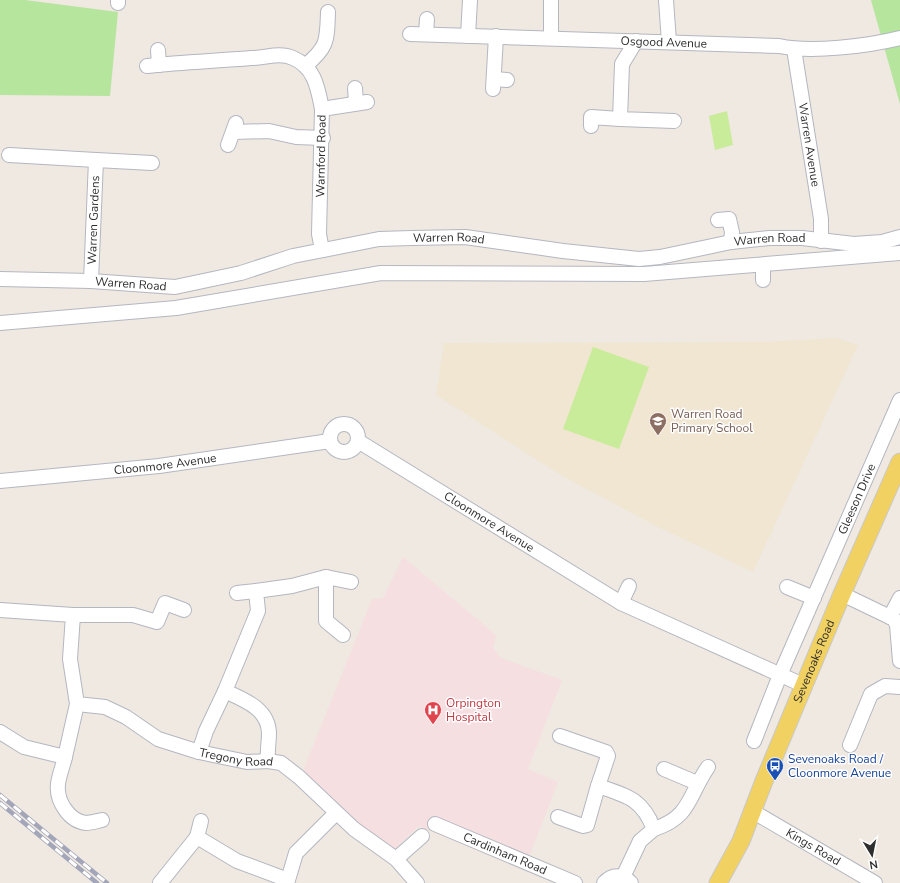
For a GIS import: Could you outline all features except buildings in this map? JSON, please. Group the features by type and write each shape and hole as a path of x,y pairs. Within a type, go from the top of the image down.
{"main road":[{"name":"Sevenoaks Road","path":"718,883 741,841 803,685 900,462"},
{"name":"Sevenoaks Road","path":"706,883 730,860"}],"street":[{"path":"468,36 470,0"},
{"path":"551,0 551,38"},
{"path":"666,0 669,42"},
{"path":"305,66 318,55 325,45 328,12"},
{"path":"426,34 427,19"},
{"name":"Osgood Avenue","path":"410,34 779,46 794,49 874,44 900,38"},
{"path":"496,36 498,83"},
{"path":"620,119 622,64 636,41"},
{"name":"Warren Avenue","path":"794,49 821,219 821,241"},
{"name":"Warnford Road","path":"158,50 153,66 217,59 252,58 277,54 294,58 305,66 314,76 322,109 323,138 319,234 322,250"},
{"path":"322,109 361,102 355,88"},
{"path":"591,126 591,117 674,121"},
{"path":"228,145 235,127 270,131 296,138 323,138"},
{"name":"Warren Gardens","path":"9,154 152,163"},
{"name":"Warren Gardens","path":"90,281 96,160"},
{"path":"718,220 729,219 732,232 731,242"},
{"name":"Warren Road","path":"0,279 90,281 175,287 241,273 293,256 379,239 465,237 563,251 639,259 660,257 731,242 781,237 854,244 882,242 900,237"},
{"name":"Warren Road","path":"0,323 176,308 382,273 640,274 900,253"},
{"name":"Warren Road","path":"763,265 763,280"},
{"name":"Gleeson Drive","path":"754,741 780,675 900,400"},
{"name":"Cloonmore Avenue","path":"0,481 159,466 330,440 331,432 334,428 347,424 355,428 358,441 621,603 803,685"},
{"path":"330,440 335,449 344,452 353,449 358,441"},
{"path":"326,577 326,621 343,634"},
{"path":"237,593 292,586 326,577 351,582"},
{"path":"621,603 629,586"},
{"path":"787,586 814,598"},
{"path":"199,752 206,731 225,691 258,611 256,591"},
{"path":"842,594 890,617 897,625 900,661"},
{"path":"890,617 900,598"},
{"path":"0,610 73,615 133,615 157,622 165,603 184,610"},
{"path":"73,615 70,659 77,704 58,785 58,795 61,804 76,820 87,823 102,820"},
{"path":"850,745 871,694 885,686 900,687"},
{"path":"225,691 253,704 265,716 269,732 268,761"},
{"name":"Tregony Road","path":"77,704 105,707 126,717 158,739 199,752 247,762 268,761 281,763 299,777 336,813 396,859 411,881"},
{"path":"0,732 24,747 65,757"},
{"path":"558,817 583,826 587,825 608,756 606,752 560,736"},
{"path":"604,883 610,878 627,880 640,841 654,829 672,823 680,816 697,783 708,767"},
{"path":"664,769 697,783"},
{"path":"598,786 622,794 636,801 646,812 654,829"},
{"name":"Kings Road","path":"752,811 875,883"},
{"path":"196,837 237,861 287,882 296,853 336,813"},
{"path":"160,883 196,837 201,821"},
{"name":"Cardinham Road","path":"435,824 575,883"},
{"path":"396,859 422,836"}],"shaded area":[{"name":"Warren Road Primary School","path":"836,338 858,345 753,572 658,527 564,477 436,395 444,343 763,342"},
{"name":"Orpington Hospital","path":"403,557 496,635 493,648 501,658 562,680 528,769 558,782 524,870 419,826 395,849 357,824 303,771 372,599 383,598"}],"green space":[{"path":"0,0 25,0 118,12 110,96 0,95"},
{"path":"871,0 900,0 900,104"},
{"path":"727,111 733,145 715,150 709,116"},
{"path":"593,347 649,367 619,449 563,429"}],"railway":[{"path":"0,795 107,883"},
{"path":"0,803 97,883"}],"place":[{"name":"Warren Road Primary School","path":"658,436"},
{"name":"Orpington Hospital","path":"433,725"},
{"name":"Sevenoaks Road / Cloonmore Avenue","path":"775,781"}]}
